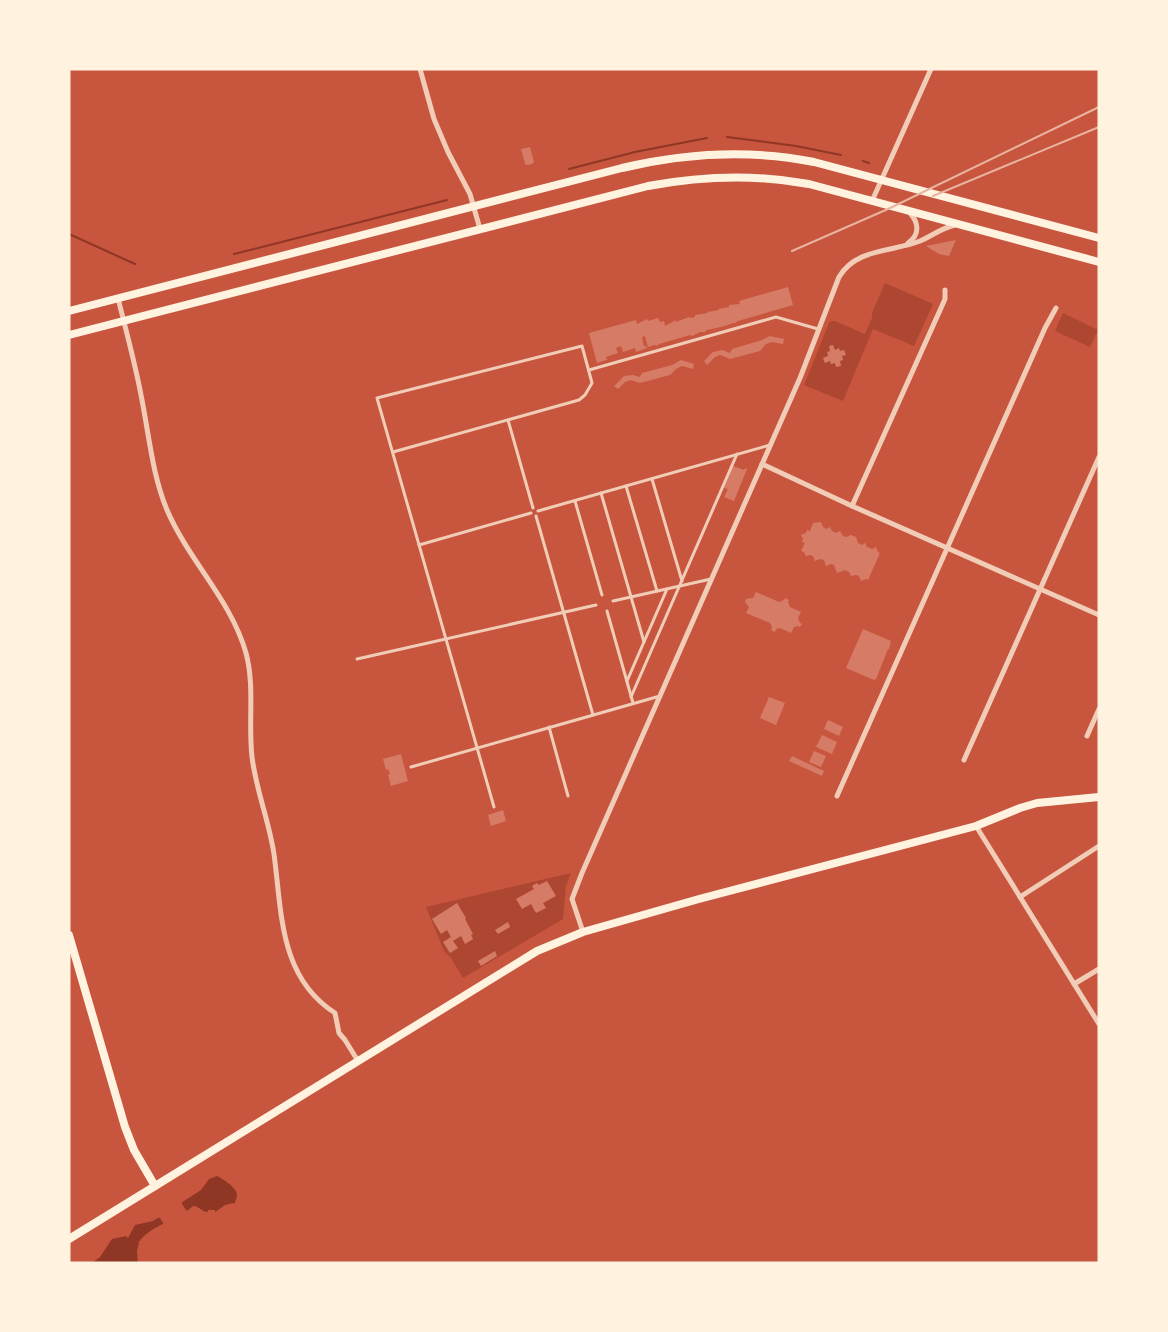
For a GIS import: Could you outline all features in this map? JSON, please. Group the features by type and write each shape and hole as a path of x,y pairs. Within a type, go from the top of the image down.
{"main road":[{"path":"69,311 645,163 701,155 739,153 786,157 823,164 1099,238"},
{"path":"69,335 648,186 705,178 742,177 818,186 1099,262"},
{"path":"69,1239 537,951 583,932 976,826 1037,803 1099,797"},
{"path":"69,935 126,1132 155,1186"}],"street":[{"path":"420,69 434,119 470,194 480,229"},
{"path":"872,201 931,69"},
{"path":"904,245 917,234 914,217 908,211"},
{"path":"583,932 572,899 582,873 800,378 839,277 851,263 871,253 918,242 939,230 960,224"},
{"path":"852,506 945,299 945,290"},
{"path":"118,298 138,377 155,471 167,509 185,544 228,611 246,653 251,686 252,759 273,850 281,917 287,945 298,974 308,990 322,1005 334,1013 339,1033 358,1061"},
{"path":"837,796 1045,328 1056,308"},
{"path":"964,760 1099,458"},
{"path":"762,464 1099,615"},
{"path":"1087,736 1099,709"},
{"path":"976,826 1099,1024"},
{"path":"1020,897 1099,846"},
{"path":"1074,984 1099,969"}],"lane":[{"path":"588,370 776,317 818,329"},
{"path":"393,452 579,400 585,396 592,382 582,346 377,398 494,807"},
{"path":"508,420 533,508"},
{"path":"538,511 770,445"},
{"path":"631,698 738,454"},
{"path":"652,478 682,581"},
{"path":"626,486 657,591"},
{"path":"601,493 644,642"},
{"path":"575,501 602,596"},
{"path":"419,545 531,513"},
{"path":"536,516 592,715"},
{"path":"613,601 711,579"},
{"path":"627,681 667,589"},
{"path":"357,658 597,605"},
{"path":"607,611 633,703"},
{"path":"411,767 660,696"},
{"path":"549,727 568,796"}],"shaded area":[{"path":"885,283 933,304 914,346 873,329 843,401 804,385 829,323 835,321 865,334"},
{"path":"1063,313 1098,330 1090,347 1055,331"},
{"path":"571,873 566,886 563,919 463,978 444,951 426,907"},
{"path":"217,1176 236,1192 234,1204 225,1205 215,1212 215,1210 208,1210 206,1212 193,1206 151,1231 138,1243 138,1263 92,1263 100,1257 112,1239 126,1236 128,1238 135,1225 153,1221 201,1190 209,1179"}],"pier":[{"path":"182,1199 182,1204 189,1214 165,1226 160,1218 155,1217"}],"building":[{"path":"530,147 534,162 527,165 521,149"},
{"path":"956,240 949,256 939,254 926,246"},
{"path":"788,287 793,305 657,346 648,347 645,336 642,337 644,347 647,348 636,352 635,348 623,352 621,346 616,348 618,353 597,363 589,333 636,320 637,324 647,319 648,321 658,318 660,322 664,321 665,326 676,320 676,322 729,307 729,305 740,304 739,301"},
{"path":"770,336 784,339 783,344 772,342 766,344 760,351 730,359 720,355 707,365 704,361 713,352 722,350 730,353 732,349"},
{"path":"833,345 835,350 839,348 840,351 844,350 846,355 842,356 841,366 836,367 835,363 831,364 830,361 825,363 823,358 828,356 829,346"},
{"path":"681,360 694,364 693,369 682,366 670,375 640,383 631,380 618,389 614,386 624,376 640,377 642,373 672,365"},
{"path":"733,466 747,469 734,501 724,497 728,489 724,488"},
{"path":"821,522 826,529 830,527 836,533 840,531 843,536 856,537 858,543 862,545 865,543 872,549 876,547 880,553 868,580 861,581 859,576 851,576 845,570 837,573 834,565 826,566 824,560 815,561 813,556 806,556 801,551 805,543 802,542 801,535 807,530 810,531 813,523"},
{"path":"756,592 779,602 785,598 789,600 790,607 801,612 798,618 802,624 800,627 794,627 791,633 780,628 775,632 771,630 770,623 746,613 749,607 745,602 746,599 753,598"},
{"path":"863,629 891,641 874,680 846,668"},
{"path":"769,697 785,703 776,725 760,718"},
{"path":"828,720 843,727 839,736 824,729"},
{"path":"822,735 837,742 832,754 816,747"},
{"path":"814,751 826,756 821,767 809,762"},
{"path":"401,754 408,781 391,786 388,775 390,774 388,769 386,770 383,759"},
{"path":"792,756 824,771 822,776 789,761"},
{"path":"503,810 506,821 491,826 488,815"},
{"path":"547,881 556,896 543,903 546,908 536,913 531,904 522,909 516,899 534,889 532,886 537,883 539,885"},
{"path":"457,903 466,918 473,939 465,944 461,936 453,941 458,948 450,953 443,942 451,937 447,930 441,934 432,919"},
{"path":"508,922 510,927 498,934 495,930"},
{"path":"495,951 497,956 481,966 478,961"}],"waterway":[{"path":"727,137 796,146 841,155"},
{"path":"569,169 635,152 707,138"},
{"path":"863,161 869,163"},
{"path":"234,254 447,200"},
{"path":"69,234 135,264"}],"railway":[{"path":"792,251 888,209 1099,107"},
{"path":"933,196 1099,127"}]}
